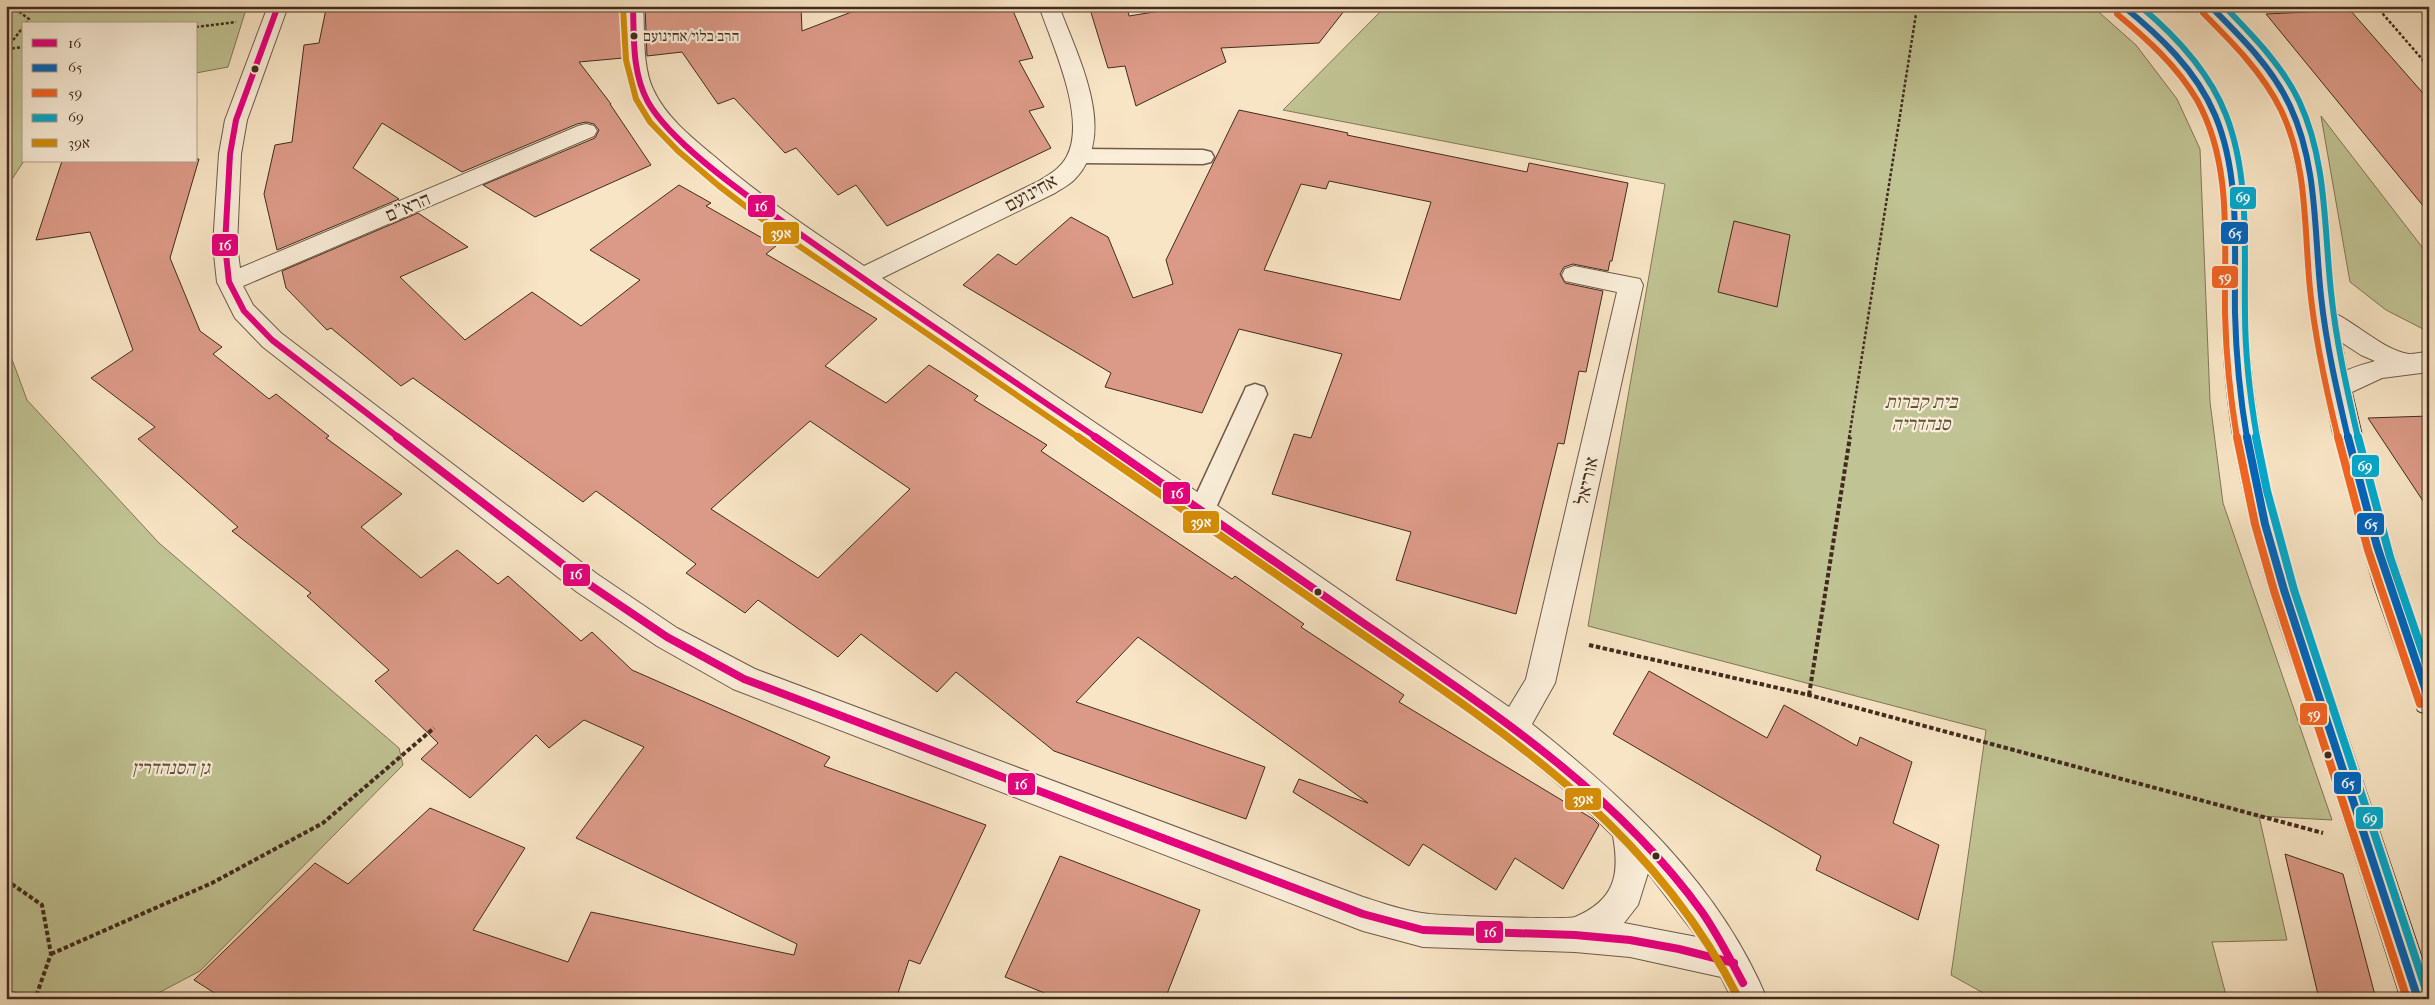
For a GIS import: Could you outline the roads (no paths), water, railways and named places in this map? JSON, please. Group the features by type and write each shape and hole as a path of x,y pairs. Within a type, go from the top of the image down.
{"street":[{"path":"278,6 236,120 230,154 225,244 229,282 244,312 272,340 587,583 668,637 744,679 1363,914 1423,930 1575,935 1630,940 1734,963"},
{"path":"633,6 640,86 648,105 662,122 765,210 1202,510 1513,728 1544,752 1628,828 1705,917 1734,963 1750,999"},
{"name":"אחינועם","path":"863,278 1048,187 1066,174 1079,156 1085,128 1079,92 1049,6"},
{"path":"2123,6 2164,40 2189,70 2209,101 2222,132 2230,167 2233,209 2236,341 2250,455 2264,521 2283,592 2418,999"},
{"path":"2210,6 2239,35 2267,68 2291,107 2303,144 2316,229 2324,318 2337,389 2360,492 2386,580 2429,701"},
{"name":"הרא\"ם","path":"229,282 586,131"},
{"name":"אוריאל","path":"1513,728 1540,683 1631,284 1574,275"},
{"path":"2324,318 2370,348 2417,362"},
{"path":"2337,389 2356,377 2374,369 2417,362"},
{"path":"1575,935 1598,924 1613,913 1624,898 1632,880 1634,855 1628,828"}],"lane":[{"path":"1079,156 1203,157"},
{"path":"1202,510 1254,394"}],"place":[{"name":"הרב בלוי/אחינועם","path":"634,36"}],"park label":[{"name":"בית קברות סנהדריה","path":"1921,413"},
{"name":"גן הסנהדרין","path":"171,768"}]}
